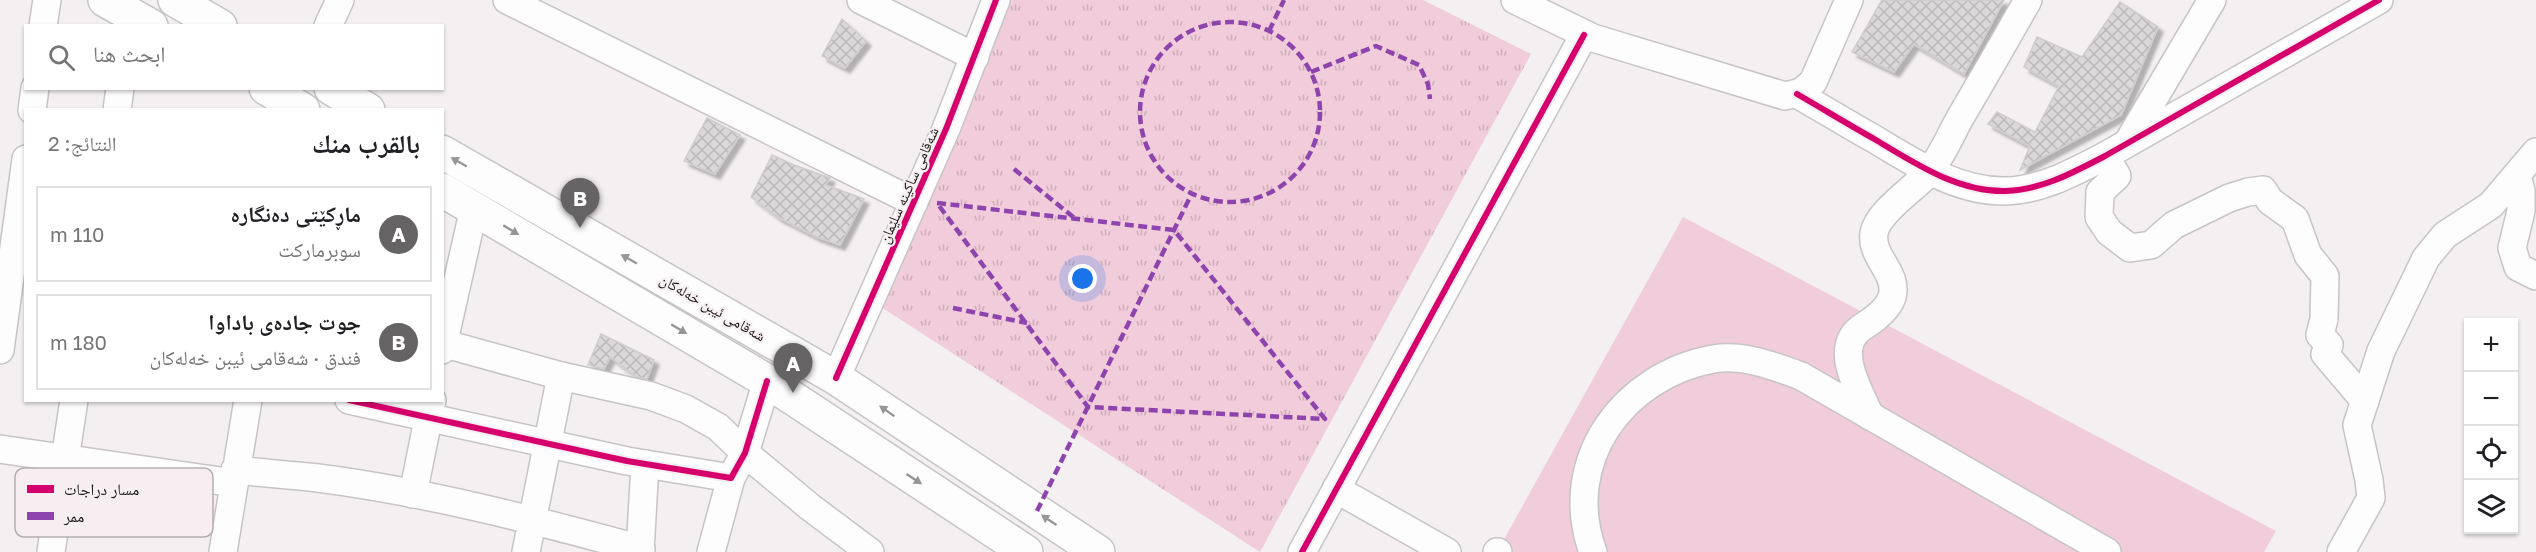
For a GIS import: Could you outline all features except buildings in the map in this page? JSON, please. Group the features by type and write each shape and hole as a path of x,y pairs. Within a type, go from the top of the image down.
{"main road":[{"path":"182,12 215,24"},
{"path":"334,90 365,108"},
{"name":"شەقامی ئیبن خەلەکان","path":"444,153 836,378 1097,552"},
{"path":"444,191 768,381 1026,552"}],"street":[{"path":"44,24 47,0"},
{"path":"329,24 340,0"},
{"path":"507,0 914,202"},
{"path":"861,0 975,57"},
{"name":"شەقامی ساکینە سلێمان","path":"836,378 914,202 975,57 996,0"},
{"path":"1515,0 1584,35 1785,96 1797,94 1813,82 1849,0"},
{"path":"1870,416 1849,366 1848,351 1856,334 1876,318 1891,301 1894,290 1892,279 1875,247 1874,233 1880,220 1929,172 2028,0"},
{"path":"2212,0 2116,149 2117,176 2100,192 2099,218 2109,232 2130,248 2151,245 2174,225 2229,198 2263,190 2270,201 2295,219 2308,255 2325,276 2324,319 2320,335 2329,345 2325,354 2365,401"},
{"path":"1797,94 1929,172 1975,187 2006,191 2035,187 2067,176 2379,0"},
{"path":"1302,552 1584,35"},
{"path":"32,108 35,90"},
{"path":"117,108 120,90"},
{"path":"2342,552 2371,498 2370,480 2357,425 2381,351 2426,258 2445,235 2491,205 2536,152"},
{"path":"2517,175 2521,191 2521,211 2512,248 2518,267 2536,276"},
{"path":"0,350 10,319 24,179"},
{"path":"444,341 474,208"},
{"path":"444,345 561,376 651,396 686,409 718,427 745,453 810,507 870,552"},
{"path":"1593,552 1586,532 1585,484 1599,438 1628,399 1668,372 1714,359 1762,361 1801,376 2107,552"},
{"path":"526,552 561,376"},
{"path":"711,552 731,478 745,453 768,381"},
{"path":"64,468 74,402"},
{"path":"223,552 248,402"},
{"path":"367,402 430,409 548,443 645,464 731,478"},
{"path":"413,494 430,409"},
{"path":"0,448 154,468"},
{"path":"213,475 318,478 413,494 533,520 640,550 645,464"},
{"path":"1336,489 1447,552"},
{"path":"51,552 53,537"}],"green space":[{"path":"1008,0 1423,0 1531,54 1260,552 881,307"},
{"path":"1683,217 2276,531 2264,552 1497,552"}],"marked path":[{"path":"1269,31 1284,0"},
{"path":"1230,22 1264,29 1280,37 1293,49 1305,62 1313,78 1320,112 1313,146 1305,162 1293,175 1280,187 1264,195 1230,202 1196,195 1180,187 1167,175 1155,162 1147,146 1140,112 1147,78 1155,62 1167,49 1180,37 1196,29 1230,22"},
{"path":"1311,72 1376,46 1419,65 1428,84 1430,99"},
{"path":"1014,169 1077,220"},
{"path":"1037,511 1192,193"},
{"path":"937,203 1174,230 1325,419 1088,407 937,203"},
{"path":"953,308 1027,323"}],"cycle path":[{"path":"836,378 946,129 996,0"},
{"path":"1797,94 1906,158 1954,182 1988,190 2019,190 2045,184 2105,156 2379,0"},
{"path":"1302,552 1584,35"},
{"path":"358,402 627,461 731,478 745,453 767,381"}],"place":[{"name":"جوت جادەی باداوا","path":"580,228"},
{"name":"ماڕكێتی دەنگارە","path":"793,393"}]}
